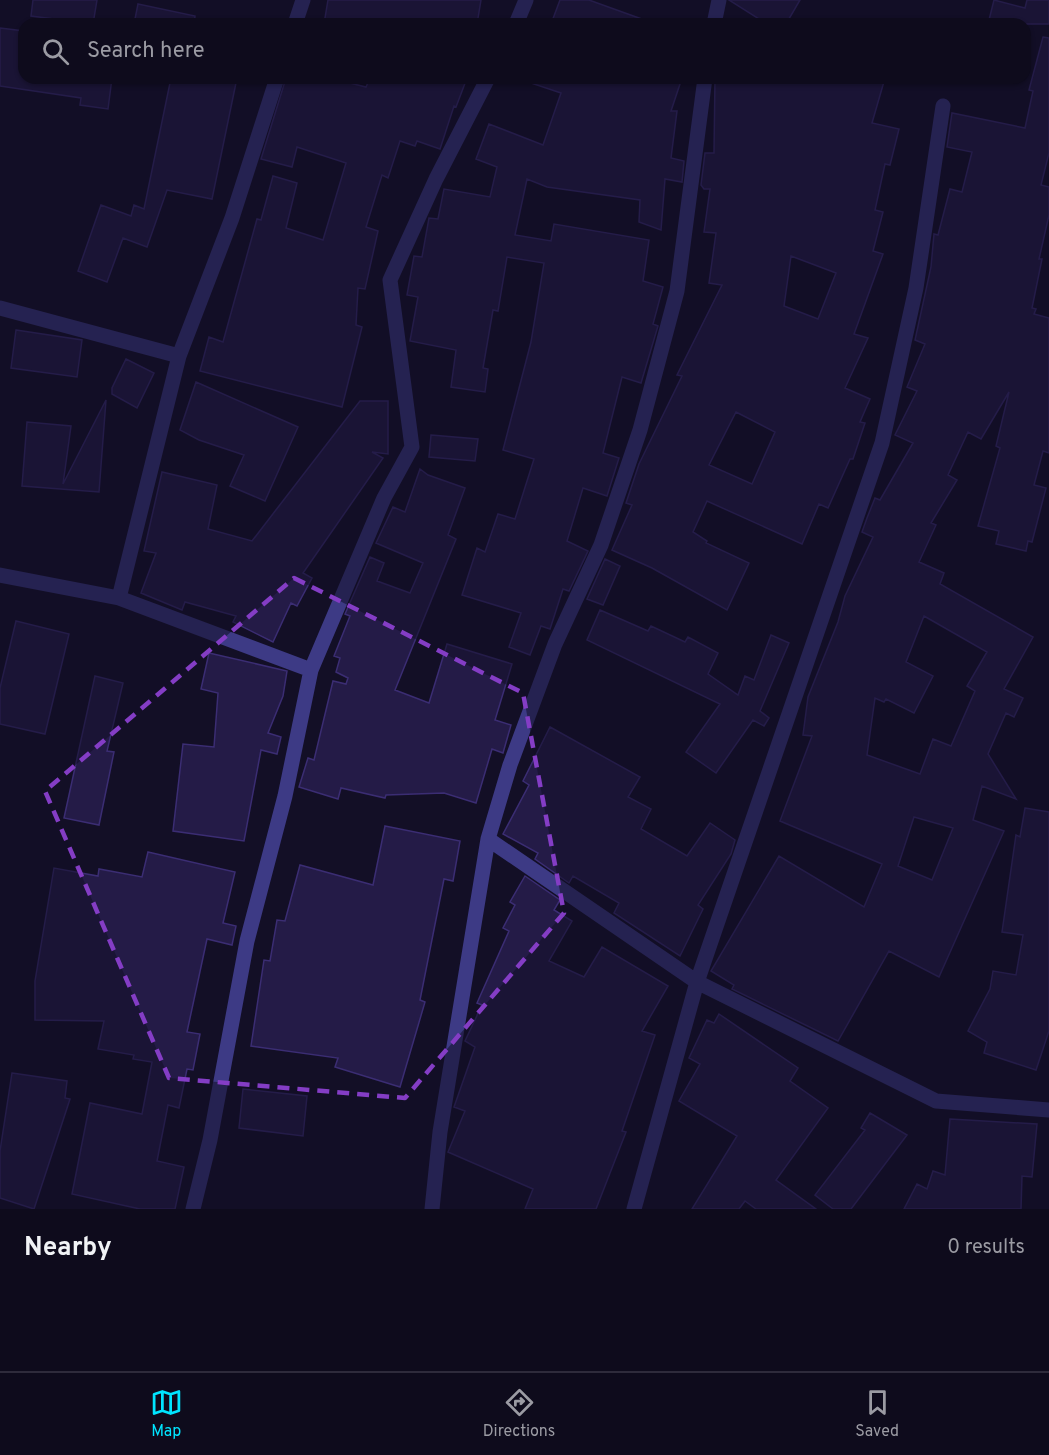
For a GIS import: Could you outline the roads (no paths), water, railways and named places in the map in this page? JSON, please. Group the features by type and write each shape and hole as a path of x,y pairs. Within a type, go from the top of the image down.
{"street":[{"path":"297,18 303,0"},
{"path":"518,18 526,0"},
{"path":"715,18 718,0"},
{"path":"118,598 179,356 232,218 275,84"},
{"path":"194,1209 210,1140 247,941 285,796 311,670 384,498 412,447 390,280 436,179 485,84"},
{"path":"432,1209 440,1132 488,839 514,754 555,644 601,545 640,430 677,291 704,84"},
{"path":"634,1209 697,982 882,443 916,288 943,106"},
{"path":"0,308 179,356"},
{"path":"0,575 118,598 311,670"},
{"path":"488,839 697,982 936,1101 1049,1110"}]}
